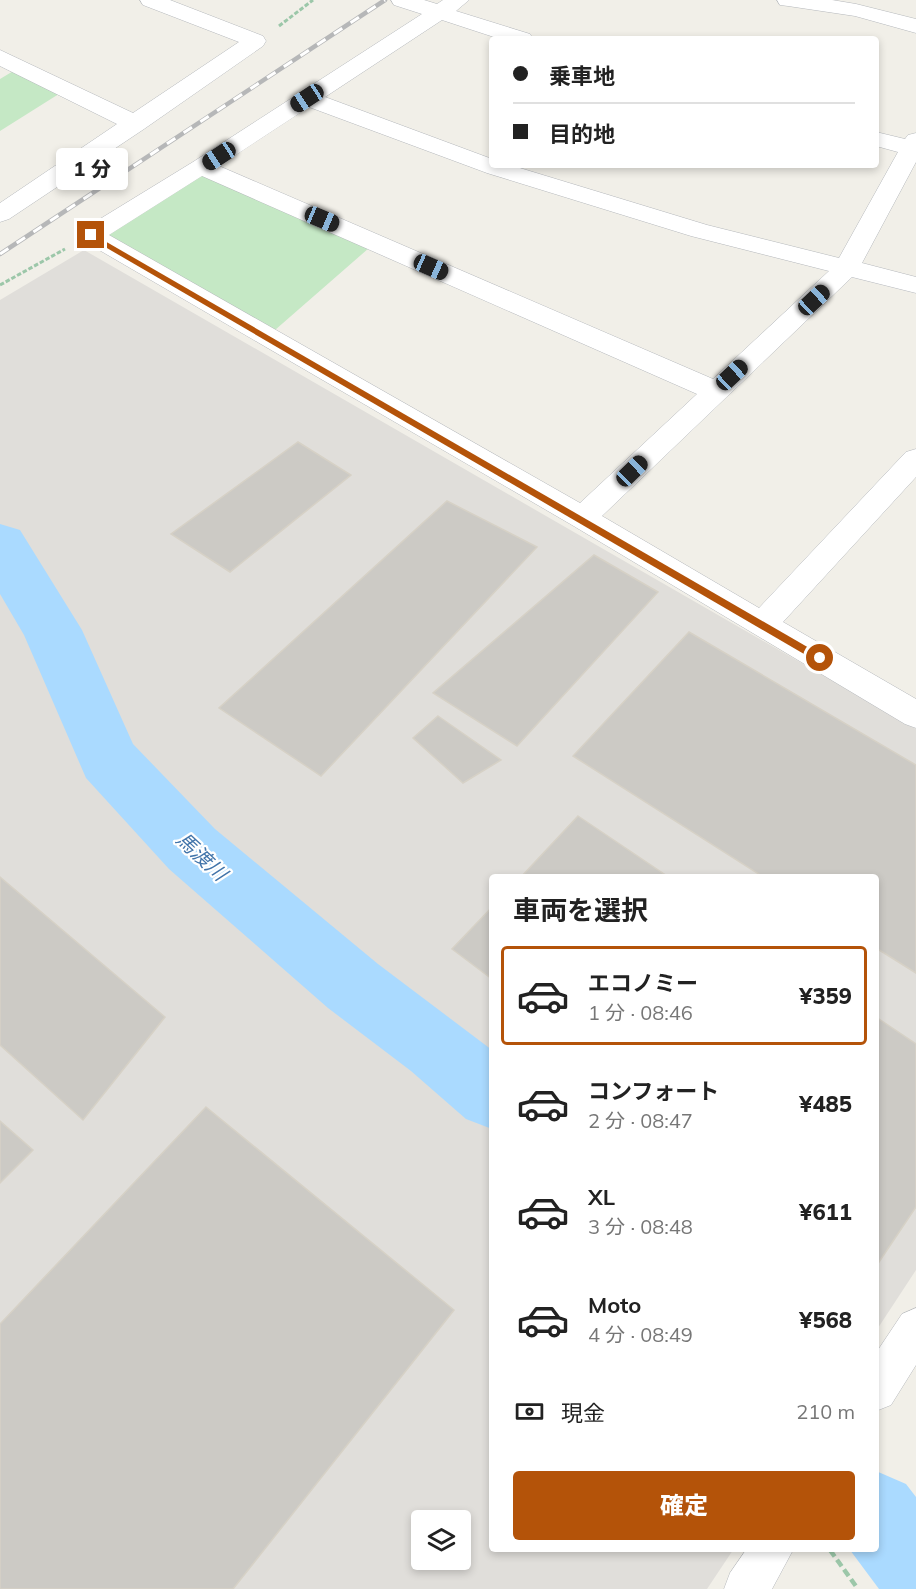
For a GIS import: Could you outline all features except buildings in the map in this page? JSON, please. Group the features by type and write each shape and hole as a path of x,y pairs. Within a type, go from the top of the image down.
{"street":[{"path":"151,0 255,41"},
{"path":"402,0 448,6 515,36"},
{"path":"788,0 856,10 916,26"},
{"path":"448,6 201,167 91,235 582,518 916,715"},
{"path":"5,204 136,124 255,41"},
{"path":"0,57 136,124"},
{"path":"307,98 489,166"},
{"path":"582,518 846,269 915,146 879,140"},
{"path":"201,167 716,391"},
{"path":"495,168 700,231 916,285"},
{"path":"762,624 916,459"},
{"path":"879,1387 911,1351"},
{"path":"746,1589 770,1552"}],"path":[{"path":"255,41 266,36 312,0"},
{"path":"0,285 91,235"},
{"path":"831,1552 858,1589"}],"shaded area":[{"path":"84,250 916,729 916,1270 879,1326 879,874 489,874 489,1552 732,1552 707,1589 0,1589 0,300"}],"green space":[{"path":"20,67 62,92 0,131 0,79"},
{"path":"198,169 369,248 267,337 91,235"}],"waterway":[{"name":"馬渡川","path":"0,545 52,630 108,760 192,849 353,986 436,1048 489,1092"},
{"name":"馬渡川","path":"879,1518 916,1567"}],"railway":[{"path":"0,254 385,0"}],"route":[{"path":"91,235 820,658"}]}
